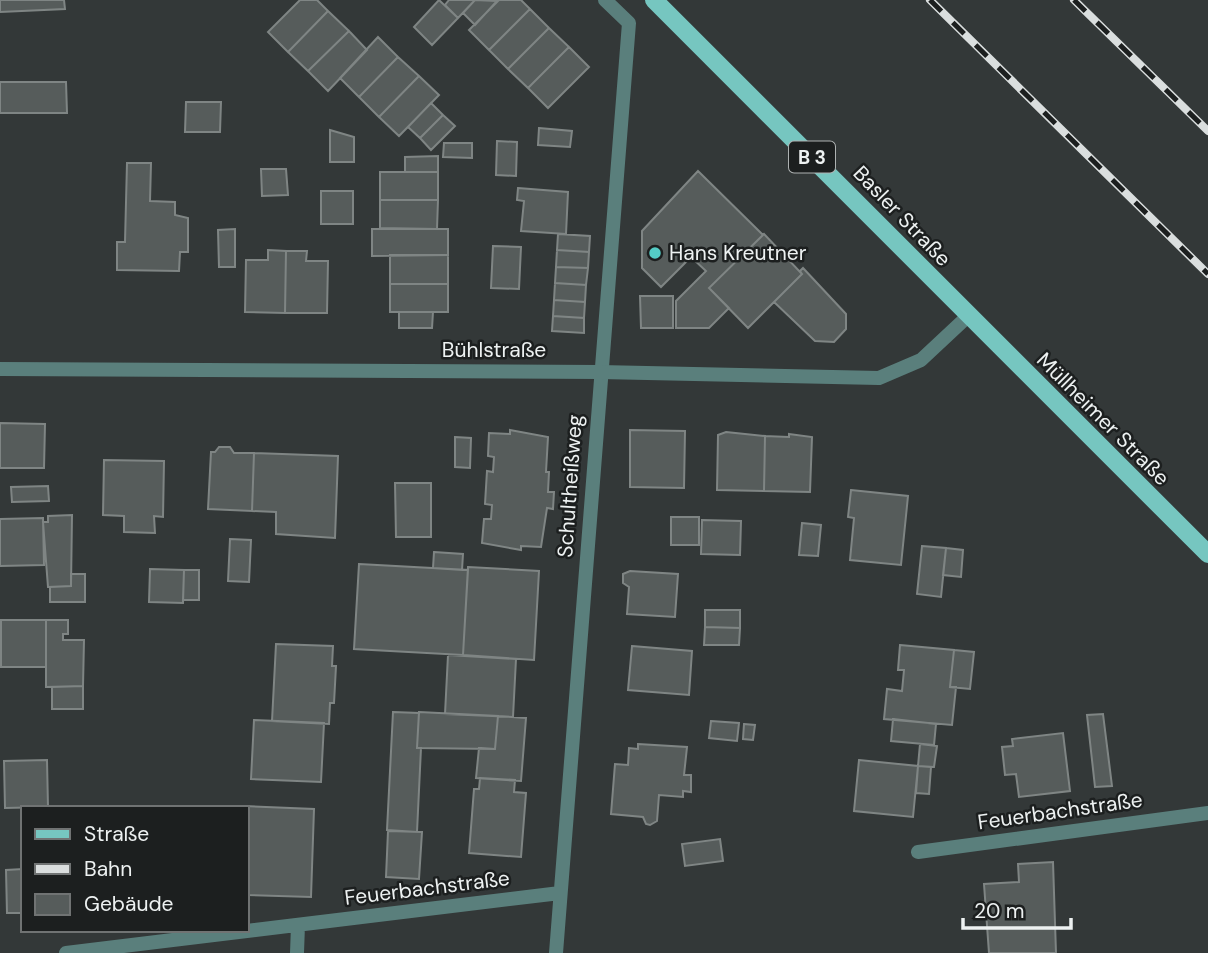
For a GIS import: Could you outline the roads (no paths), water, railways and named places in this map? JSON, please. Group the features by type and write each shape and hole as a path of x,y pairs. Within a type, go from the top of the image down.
{"main road":[{"name":"Basler Straße","path":"654,0 791,134 967,317"},
{"name":"Müllheimer Straße","path":"967,317 1208,554"}],"street":[{"name":"Schultheißweg","path":"556,953 629,23 605,0"},
{"name":"Bühlstraße","path":"0,369 600,372 879,378 921,360 967,317"},
{"name":"Feuerbachstraße","path":"918,852 1208,813"},
{"name":"Feuerbachstraße","path":"248,931 561,893"},
{"path":"297,953 299,925"},
{"name":"Feuerbachstraße","path":"66,953 241,932"}],"railway":[{"path":"930,0 1208,274"},
{"path":"1074,0 1208,131"}],"place":[{"name":"Hans Kreutner","path":"655,253"}]}
